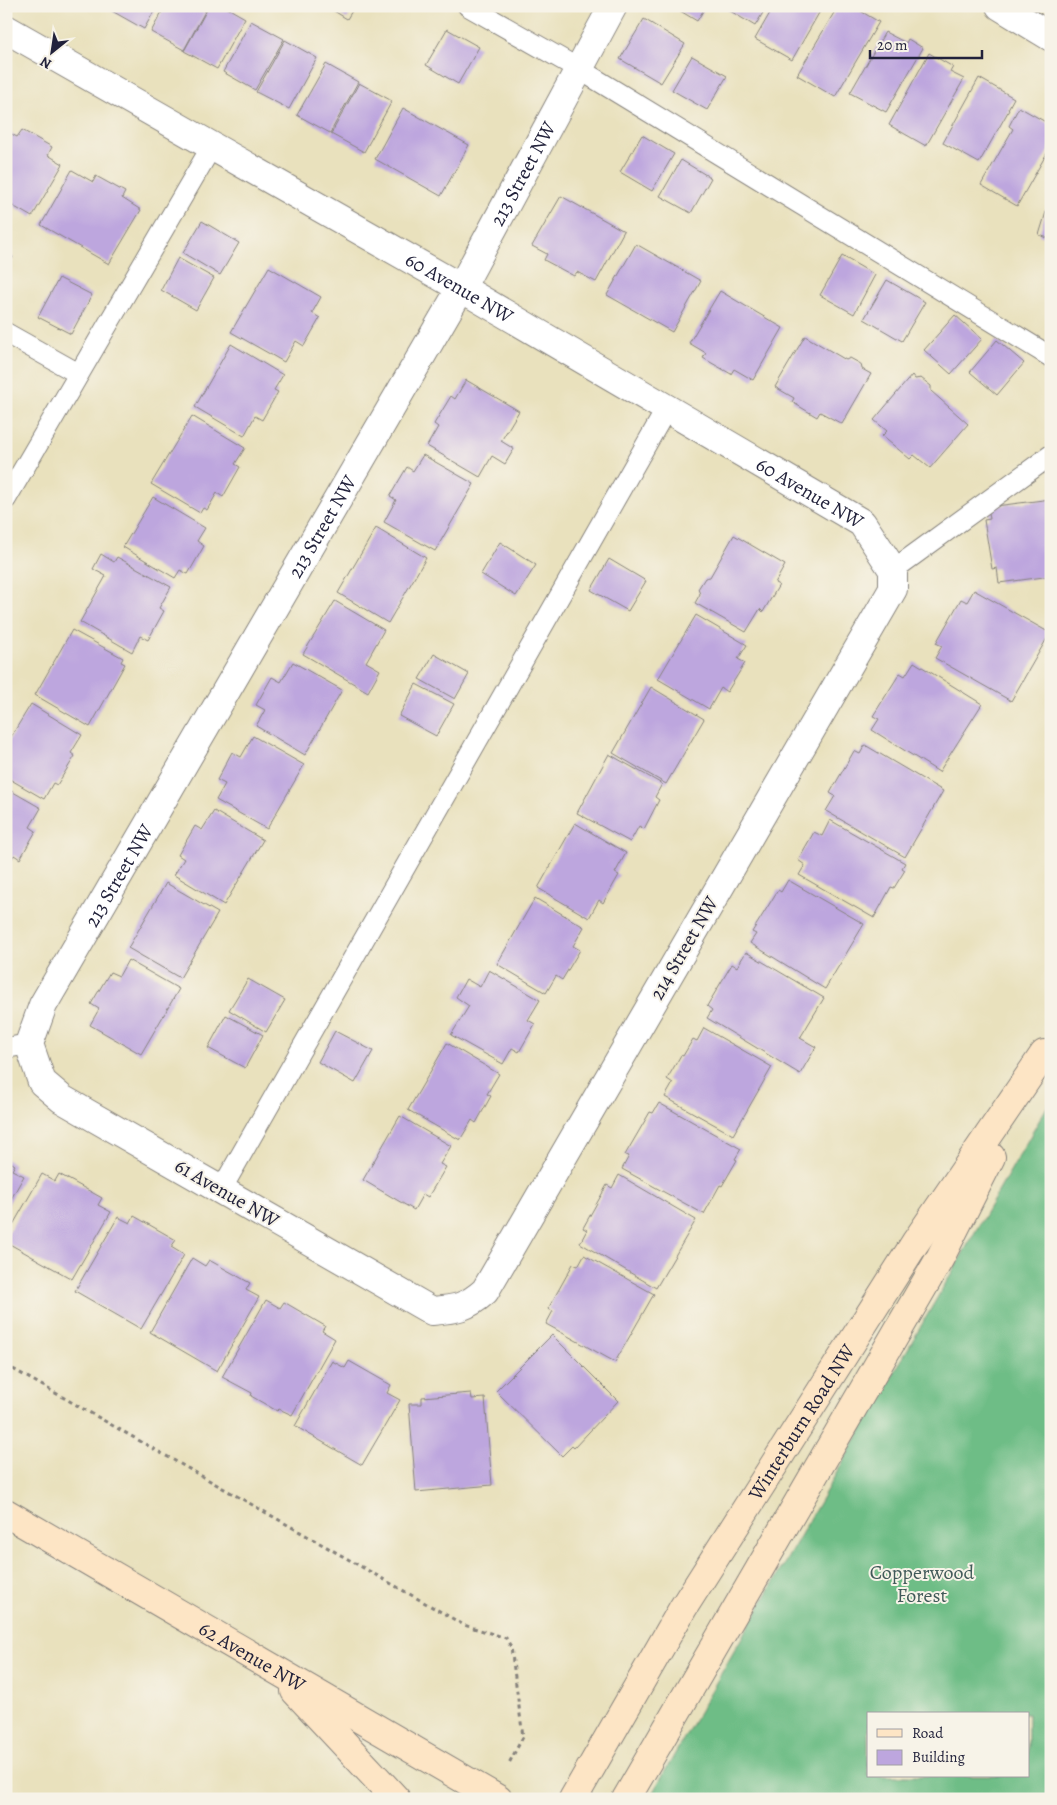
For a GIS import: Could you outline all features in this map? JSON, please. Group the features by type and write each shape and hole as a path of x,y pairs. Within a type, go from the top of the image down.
{"main road":[{"name":"Winterburn Road NW","path":"573,1799 683,1608 915,1243 1047,1048"},
{"name":"Winterburn Road NW","path":"626,1799 940,1258 1047,1048"},
{"name":"62 Avenue NW","path":"6,1513 498,1799"},
{"path":"274,1668 396,1799"}],"street":[{"name":"213 Street NW","path":"18,1046 461,288 613,6"},
{"path":"1000,6 1051,37"},
{"name":"60 Avenue NW","path":"6,29 461,288 862,522 893,570"},
{"name":"214 Street NW","path":"452,1309 471,1303 485,1291 893,589 893,570"},
{"name":"61 Avenue NW","path":"18,1046 42,1082 62,1099 432,1311 452,1309"}],"lane":[{"path":"468,6 579,69 1051,357"},
{"path":"6,500 212,146"},
{"path":"6,333 78,374"},
{"path":"221,1190 667,408"},
{"path":"893,570 1051,456"}],"path":[{"path":"6,1365 464,1625 506,1638 511,1647 523,1737"}],"green space":[{"name":"Copperwood Forest","path":"1051,1100 1051,1799 649,1799"}],"building":[{"path":"114,6 157,6 144,29 112,11"},
{"path":"165,6 208,6 184,50 151,32"},
{"path":"209,6 224,6 245,18 217,69 184,51"},
{"path":"326,6 355,6 347,19"},
{"path":"672,6 706,6 697,21"},
{"path":"722,6 767,6 755,26"},
{"path":"774,6 823,6 792,60 755,39"},
{"path":"838,6 852,6 879,22 835,97 797,75"},
{"path":"644,19 685,44 661,83 620,59"},
{"path":"251,21 284,39 255,90 223,72"},
{"path":"447,29 479,47 458,84 426,65"},
{"path":"885,32 906,43 908,39 923,48 886,112 850,93"},
{"path":"285,40 317,58 289,109 256,92"},
{"path":"929,53 953,67 950,72 964,79 926,146 889,125"},
{"path":"692,56 727,76 707,110 672,90"},
{"path":"326,64 358,82 330,133 297,115"},
{"path":"979,78 1014,98 979,163 943,143"},
{"path":"359,83 392,101 364,152 331,134"},
{"path":"1019,107 1051,125 1051,146 1017,206 981,185 1013,129 1009,126"},
{"path":"403,108 469,145 441,196 375,159"},
{"path":"22,130 52,147 48,155 63,164 32,217 6,202 6,131 17,137"},
{"path":"642,135 674,154 652,191 620,172"},
{"path":"681,160 711,178 691,213 660,196"},
{"path":"72,170 93,182 96,176 125,192 122,198 141,210 109,264 41,225"},
{"path":"561,196 624,231 596,282 577,272 574,276 544,260 547,254 532,246"},
{"path":"1051,199 1051,239 1039,235"},
{"path":"202,221 239,243 220,275 183,253"},
{"path":"636,244 701,281 672,332 607,295"},
{"path":"6,254 13,257 6,269"},
{"path":"842,256 875,275 854,314 820,295"},
{"path":"178,258 214,278 196,310 161,290"},
{"path":"269,267 321,297 312,313 320,318 304,346 296,341 284,362 231,332"},
{"path":"59,278 92,295 71,334 38,317"},
{"path":"887,280 925,302 902,341 864,319"},
{"path":"720,291 783,328 753,380 734,369 731,374 703,358 706,353 689,343"},
{"path":"955,315 982,339 951,374 924,350"},
{"path":"805,336 846,360 850,358 861,364 862,369 871,374 842,424 820,412 817,417 792,402 794,398 775,387"},
{"path":"997,340 1024,363 997,395 970,372"},
{"path":"231,344 283,375 274,390 278,392 262,420 255,416 244,436 195,407"},
{"path":"912,375 915,379 921,378 931,386 931,391 968,424 930,468 914,455 910,459 882,436 887,431 874,420"},
{"path":"466,380 519,411 501,441 514,449 505,464 492,456 480,477 427,446 438,427 434,424 451,396 455,399"},
{"path":"192,416 245,448 235,464 240,467 223,497 217,493 207,510 203,508 200,513 151,484"},
{"path":"423,455 474,484 435,551 384,522 396,500 390,496 407,467 413,471"},
{"path":"153,497 205,528 197,541 204,546 188,574 180,570 175,578 123,547"},
{"path":"1051,499 1051,576 999,583 997,568 992,569 984,520 990,519 988,507"},
{"path":"376,528 426,558 388,623 338,593"},
{"path":"734,535 785,565 775,583 779,585 763,612 760,609 746,632 695,603 700,594 698,589 705,578 710,577"},
{"path":"500,542 536,565 516,596 481,574"},
{"path":"101,554 114,562 117,557 171,587 159,608 164,611 148,640 140,636 132,652 80,622 106,576 93,569"},
{"path":"609,559 646,581 628,611 591,590"},
{"path":"974,590 1050,633 1011,701 935,658 942,646 936,643 961,599 967,602"},
{"path":"335,601 384,630 366,662 380,670 368,692 303,654"},
{"path":"696,615 747,645 738,659 745,663 727,692 721,688 709,709 658,679"},
{"path":"72,630 123,658 121,662 125,664 90,727 35,695"},
{"path":"434,654 469,674 455,699 419,679"},
{"path":"293,662 342,690 305,755 256,726 265,710 256,705 272,677 281,682"},
{"path":"914,662 982,704 939,772 872,730 879,719 873,716 900,673 905,676"},
{"path":"416,684 454,704 436,736 399,716"},
{"path":"651,687 704,719 666,784 613,753"},
{"path":"31,704 82,735 71,753 75,756 57,785 53,783 44,799 6,777 6,745"},
{"path":"253,736 304,765 267,829 216,800 225,784 217,780 232,752 241,757"},
{"path":"865,745 943,791 905,857 826,811 835,796 830,793 854,751 860,754"},
{"path":"609,754 662,784 655,797 659,800 644,829 639,826 630,842 577,813"},
{"path":"6,788 41,808 30,827 36,831 20,859 14,855 6,868"},
{"path":"214,811 263,840 224,905 174,875 184,859 178,855 195,826 202,830"},
{"path":"830,820 905,863 902,868 905,870 894,888 891,887 874,918 799,875 805,865 798,860 814,832 822,836"},
{"path":"575,823 626,853 615,873 619,875 603,903 599,900 589,918 538,888"},
{"path":"788,880 864,924 825,989 750,943 756,934 752,932 778,890 781,892"},
{"path":"166,883 218,913 180,978 128,948"},
{"path":"535,898 584,927 573,946 580,950 562,980 556,976 546,993 497,964"},
{"path":"746,952 824,998 800,1038 816,1047 800,1074 707,1018 712,1010 707,1006 732,964 737,967"},
{"path":"128,960 179,989 141,1054 90,1025 99,1009 91,1004 110,972 119,976"},
{"path":"489,970 540,1000 528,1020 535,1024 519,1052 512,1048 503,1064 451,1035 469,1006 456,997 466,979 480,987"},
{"path":"248,979 285,1000 266,1032 229,1010"},
{"path":"226,1015 263,1035 245,1068 208,1048"},
{"path":"704,1028 772,1067 733,1135 665,1097 673,1083 667,1079 681,1055 683,1056 693,1039 697,1041"},
{"path":"335,1031 373,1051 355,1083 318,1062"},
{"path":"447,1043 499,1074 487,1094 491,1096 476,1123 472,1120 460,1140 408,1110"},
{"path":"659,1103 741,1149 735,1159 737,1160 704,1214 622,1169 629,1156 625,1155 650,1112 653,1113"},
{"path":"400,1116 451,1146 440,1164 446,1167 428,1197 423,1194 414,1210 363,1180"},
{"path":"6,1159 15,1165 12,1170 24,1176 6,1208"},
{"path":"42,1174 55,1181 59,1174 102,1198 98,1205 111,1212 72,1279 6,1242 6,1237"},
{"path":"619,1175 696,1220 656,1288 580,1243 587,1230 583,1228 607,1185 612,1188"},
{"path":"134,1216 176,1240 171,1247 184,1255 141,1329 75,1291 118,1217 130,1223"},
{"path":"584,1255 654,1294 615,1362 546,1324 553,1311 548,1309 573,1264 578,1266"},
{"path":"192,1258 205,1266 209,1260 250,1283 246,1290 259,1297 217,1371 150,1332"},
{"path":"266,1300 280,1308 284,1302 325,1326 322,1331 335,1339 292,1415 279,1409 277,1411 251,1396 252,1393 222,1377"},
{"path":"552,1335 618,1401 574,1448 572,1446 562,1456 496,1391"},
{"path":"332,1361 345,1368 349,1361 391,1385 387,1393 400,1400 362,1465 295,1426"},
{"path":"471,1393 472,1399 485,1398 492,1485 416,1492 409,1404 422,1404 422,1397"}]}
